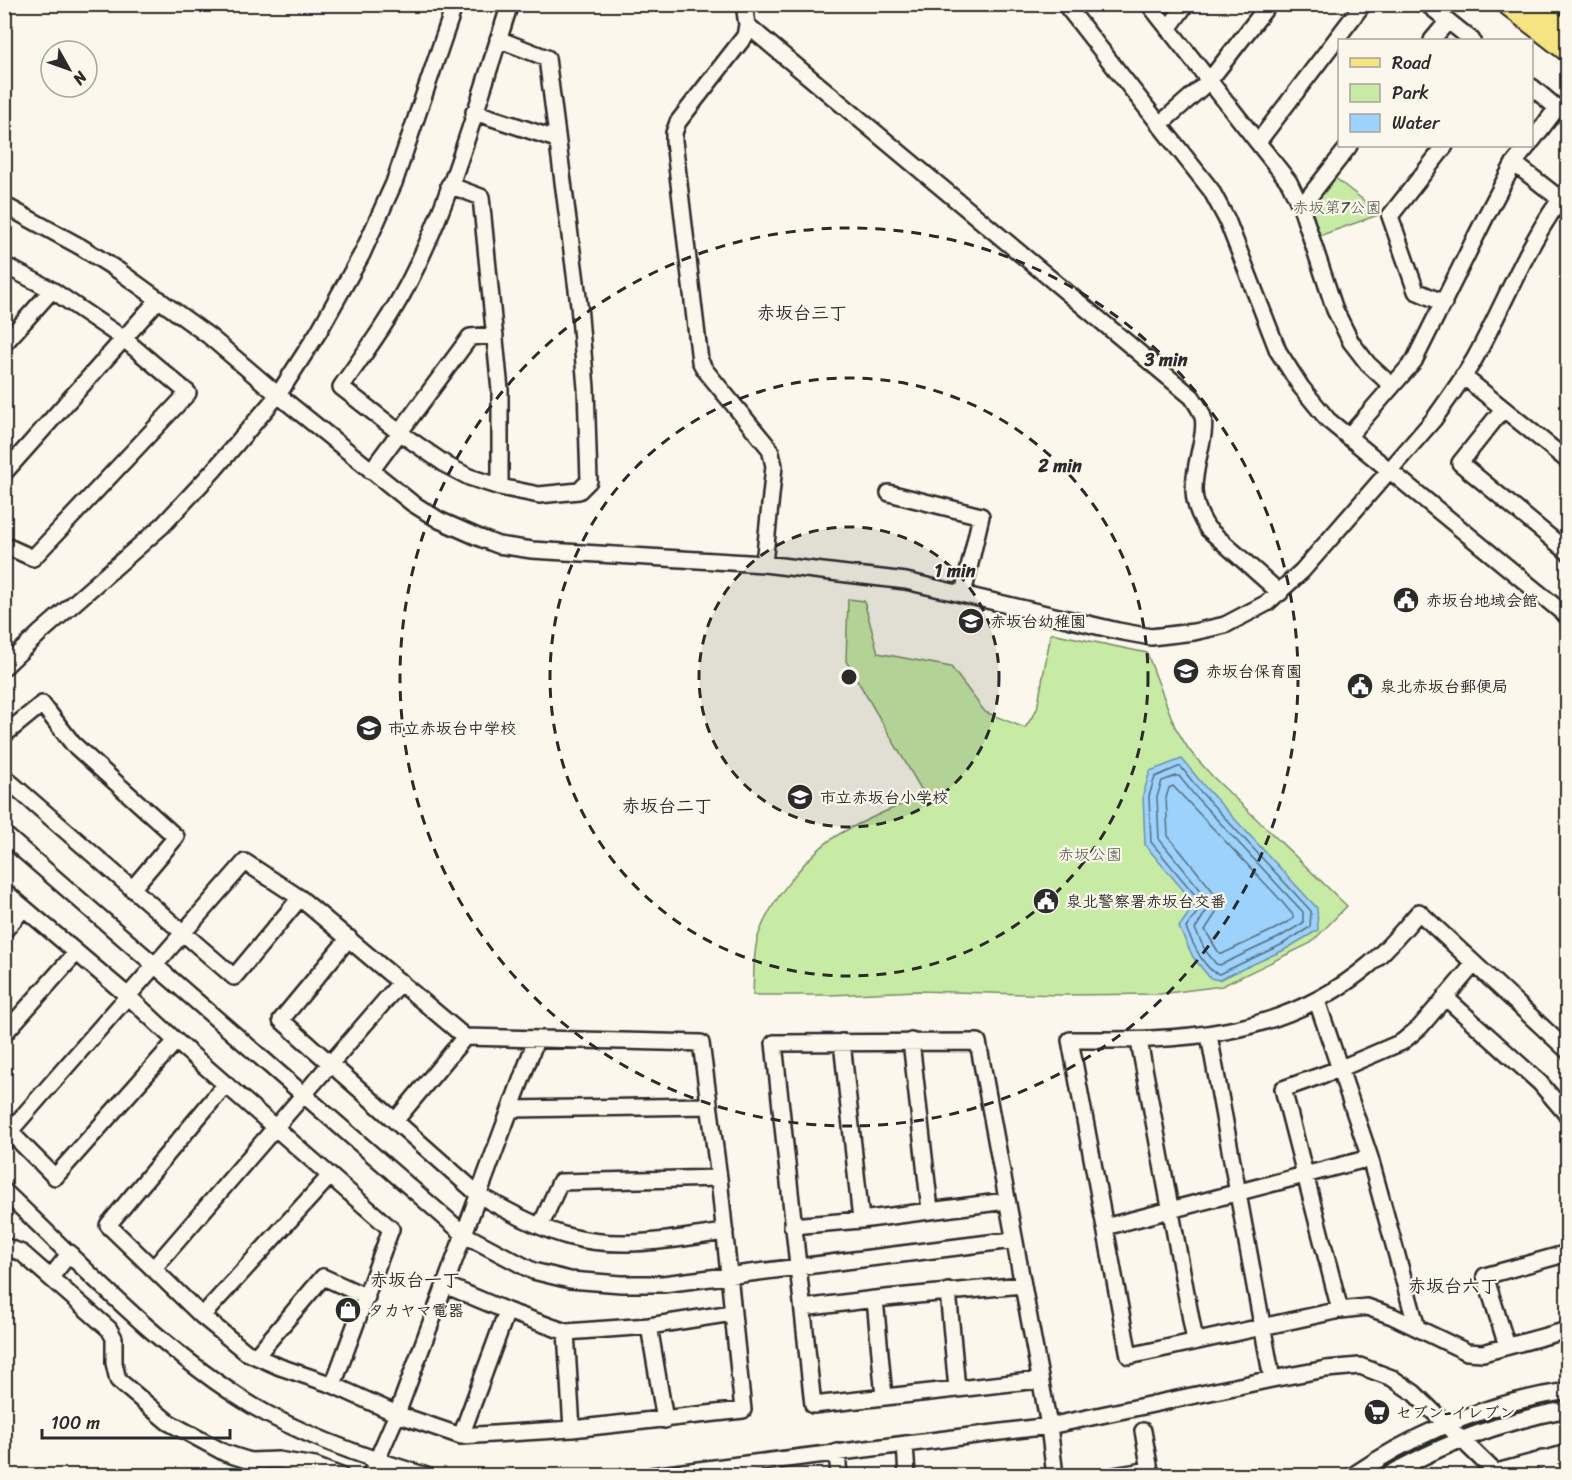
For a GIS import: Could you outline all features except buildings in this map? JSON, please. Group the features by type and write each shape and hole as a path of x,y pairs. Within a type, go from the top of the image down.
{"main road":[{"path":"1505,4 1568,53"},
{"path":"1532,4 1568,32"}],"street":[{"path":"4,667 163,525 214,470 278,394 319,331 362,254 394,183 455,4"},
{"path":"498,39 547,58 579,305 586,388 589,481 579,491 540,495 500,487 469,477 448,466 399,433 341,387 382,328 407,286 423,252 449,185 474,112 498,39 510,4"},
{"path":"744,4 747,25 745,36 678,122 674,141 700,361 770,449 773,457 764,564"},
{"path":"1065,4 1211,190 1227,220 1278,351 1301,387 1328,420 1568,617"},
{"path":"1149,4 1289,182 1301,207 1335,310 1368,364 1392,386"},
{"path":"1168,29 1186,4"},
{"path":"1159,125 1209,81 1269,4"},
{"path":"1258,142 1363,4"},
{"path":"1427,4 1471,39"},
{"path":"1433,39 1448,21"},
{"path":"747,25 1192,397 1204,420 1193,485 1195,504 1201,518 1208,529 1280,593"},
{"path":"1533,88 1557,108 1533,140"},
{"path":"474,112 556,139"},
{"path":"1301,207 1348,147"},
{"path":"1444,147 1390,216 1416,291 1444,303"},
{"path":"1348,437 1414,361 1514,163 1527,147"},
{"path":"4,205 81,247 159,299 209,336 412,503 439,520 498,545 572,553 764,564 906,581 1151,637 1194,632 1224,625 1250,613 1280,593 1302,571 1434,419 1464,376 1532,244 1564,194 1514,163"},
{"path":"449,185 481,197 500,390 500,487"},
{"path":"4,265 52,290 124,339 188,393 33,558 4,545"},
{"path":"4,344 52,290"},
{"path":"4,472 159,299"},
{"path":"371,471 470,337 495,334"},
{"path":"1464,376 1568,461"},
{"path":"1503,409 1460,463 1568,552"},
{"path":"889,493 981,516 963,594"},
{"path":"4,735 42,704 73,744 176,837 132,889"},
{"path":"4,777 234,977 300,898"},
{"path":"4,834 465,1235 533,1271 594,1283 663,1284 1013,1240"},
{"path":"176,1041 55,1177 7,1128 128,996 245,862 300,898 465,1037 701,1043 730,1274 732,1314 743,1410 572,1429 461,1436 397,1414 333,1385 280,1367 246,1352 202,1316 108,1225 226,1084"},
{"path":"4,891 128,996 329,1177 391,1229 333,1385"},
{"path":"4,931 24,908"},
{"path":"1568,1051 1419,912 1392,944 1369,965 1317,1001 1267,1022 1209,1035 1139,1041 1070,1040 1129,1356 1262,1326 1340,1310 1367,1307 1392,1316 1467,1352 1483,1353 1568,1330"},
{"path":"349,938 281,1020 479,1195 502,1208 570,1237 609,1243 648,1243 725,1232"},
{"path":"4,1034 76,952"},
{"path":"1340,1310 1283,1089 1339,1069 1402,1042 1420,1027 1474,964"},
{"path":"153,1269 277,1129 401,982"},
{"path":"1445,997 1540,1083 1568,1116"},
{"path":"1317,1001 1370,1158 1417,1328"},
{"path":"1209,1035 1272,1379"},
{"path":"395,1121 465,1037"},
{"path":"370,1476 397,1414 536,1040"},
{"path":"911,1041 930,1210"},
{"path":"1139,1041 1196,1341"},
{"path":"842,1042 861,1220"},
{"path":"1039,1380 813,1405 774,1043 978,1042 1049,1426 1055,1476"},
{"path":"511,1109 709,1106"},
{"path":"1105,1227 1170,1208 1370,1158"},
{"path":"202,1316 329,1177"},
{"path":"541,1226 560,1182 719,1178"},
{"path":"4,1191 130,1312 174,1350 223,1387 284,1423 426,1476"},
{"path":"792,1226 861,1220 1006,1201"},
{"path":"4,1246 22,1253 109,1329 114,1338 114,1364 118,1380 168,1422 225,1453 250,1461 278,1460 315,1466 341,1476"},
{"path":"51,1277 70,1253"},
{"path":"1507,1347 1485,1276 1568,1253"},
{"path":"256,1356 323,1277 367,1297"},
{"path":"446,1285 507,1311 566,1332 649,1326 732,1314"},
{"path":"803,1308 1022,1285"},
{"path":"948,1291 957,1389"},
{"path":"875,1299 884,1396"},
{"path":"461,1436 507,1311"},
{"path":"649,1326 665,1420"},
{"path":"566,1332 572,1429"},
{"path":"651,1476 1049,1426 1272,1379 1326,1369 1360,1366 1392,1378 1414,1393 1493,1474 1568,1453"},
{"path":"1352,1476 1380,1457 1445,1423 1500,1405 1568,1390"},
{"path":"1387,1476 1460,1439 1498,1426 1568,1409"},
{"path":"1113,1476 1150,1473 1143,1431"},
{"path":"905,1444 907,1476"},
{"path":"837,1452 839,1476"},
{"path":"1542,1460 1560,1476"}],"green space":[{"name":"赤坂第7公園","path":"1334,177 1381,214 1316,237 1309,209"},
{"name":"赤坂公園","path":"848,599 864,601 878,653 951,667 985,712 1025,728 1037,709 1051,633 1147,653 1175,727 1189,750 1213,777 1347,906 1311,943 1222,986 1160,994 1061,995 917,991 830,995 753,995 757,940 770,911 791,880 816,852 841,833 924,794 846,661"}],"water":[{"path":"1182,759 1317,908 1318,930 1284,950 1219,980 1210,978 1193,957 1179,927 1195,904 1145,845 1143,795 1150,771"}],"place":[{"name":"赤坂台地域会館","path":"1406,600"},
{"name":"赤坂台幼稚園","path":"971,621"},
{"name":"赤坂台保育園","path":"1186,671"},
{"name":"泉北赤坂台郵便局","path":"1360,686"},
{"name":"市立赤坂台中学校","path":"369,728"},
{"name":"市立赤坂台小学校","path":"800,797"},
{"name":"泉北警察署赤坂台交番","path":"1046,901"},
{"name":"タカヤマ電器","path":"348,1310"},
{"name":"セブン-イレブン","path":"1377,1412"}],"district":[{"name":"赤坂台三丁","path":"802,313"},
{"name":"赤坂台二丁","path":"667,806"},
{"name":"赤坂台一丁","path":"415,1280"},
{"name":"赤坂台六丁","path":"1453,1286"}]}
